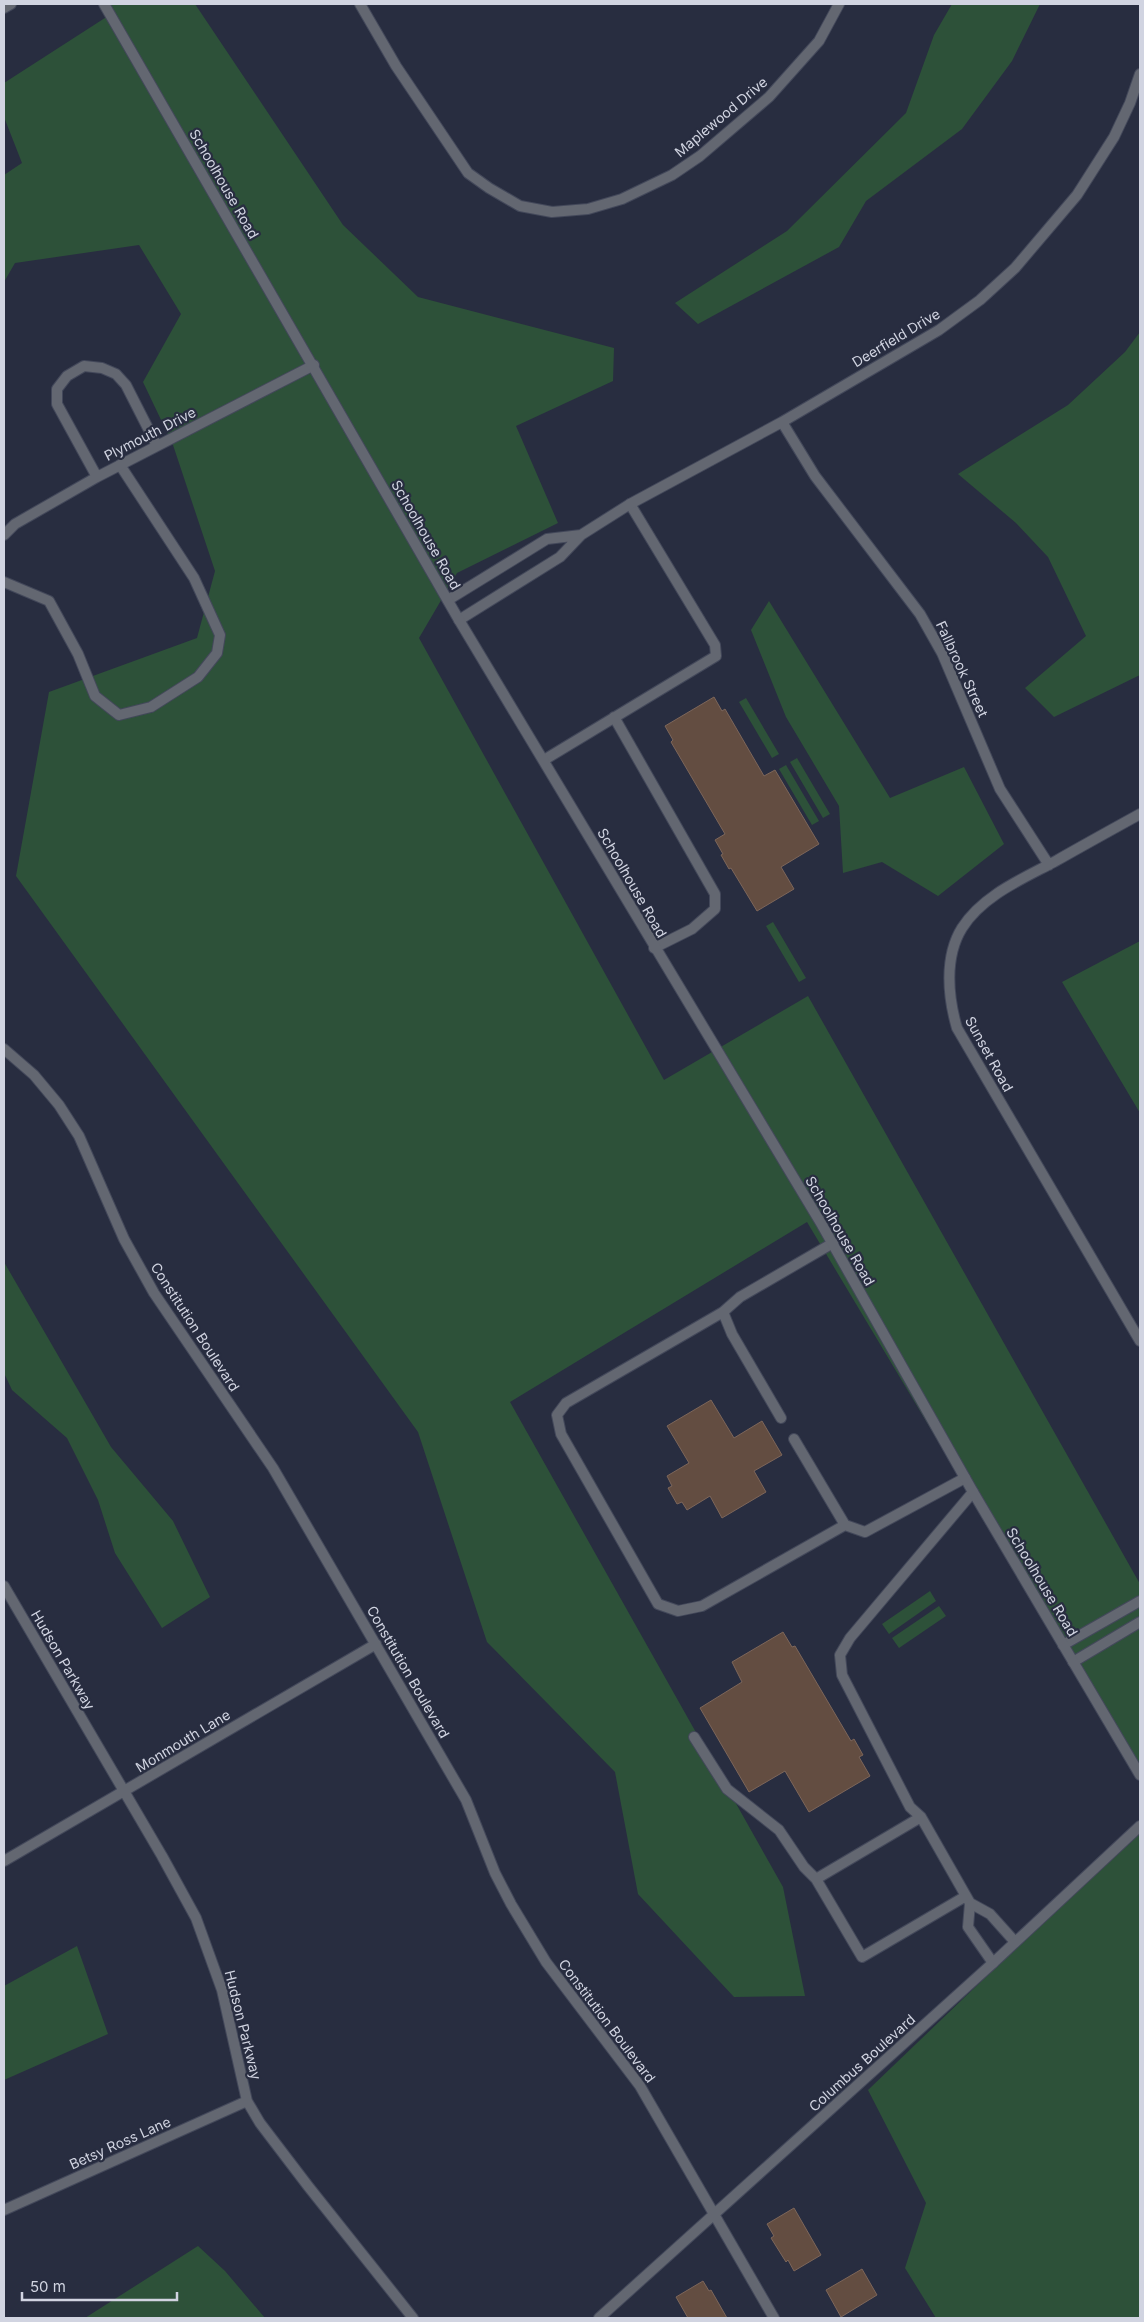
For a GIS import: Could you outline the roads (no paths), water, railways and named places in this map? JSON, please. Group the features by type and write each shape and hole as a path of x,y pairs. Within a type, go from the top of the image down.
{"street":[{"path":"4,8 11,4"},
{"name":"Schoolhouse Road","path":"104,4 314,365 459,620 544,760 654,948 833,1243 973,1492 1140,1774"},
{"name":"Maplewood Drive","path":"365,5 396,66 468,172 489,188 520,206 552,212 588,209 622,199 672,175 700,156 769,97 818,42 839,4"},
{"name":"Deerfield Drive","path":"459,620 560,557 581,536 630,504 782,422 938,330 980,300 1015,268 1077,195 1135,105 1140,74"},
{"name":"Plymouth Drive","path":"4,535 16,524 97,477 314,365"},
{"path":"97,477 57,404 57,389 67,376 84,366 116,374 126,385 157,446"},
{"name":"Fallbrook Street","path":"782,422 815,476 920,614 942,653 1000,789 1049,865"},
{"path":"4,582 49,601 78,654 95,696 119,715 151,706 198,677 217,653 220,635 194,578 120,465"},
{"path":"544,760 716,656 715,645 630,504"},
{"name":"Deerfield Drive","path":"448,600 547,540 581,536"},
{"path":"614,718 715,894 715,909 692,929 654,948"},
{"name":"Sunset Road","path":"1140,814 1010,886 978,908 962,929 951,956 950,1004 957,1028 1140,1340"},
{"name":"Constitution Boulevard","path":"4,1049 34,1075 59,1105 79,1136 124,1239 154,1293 273,1468 376,1644 466,1800 495,1872 516,1912 546,1962 640,2086 713,2216 774,2318"},
{"path":"833,1243 740,1297 724,1312 566,1402 557,1415 561,1434 658,1604 678,1611 702,1606 845,1525"},
{"path":"724,1312 732,1334 781,1418"},
{"path":"794,1439 845,1525 865,1532 965,1478"},
{"path":"973,1492 850,1638 840,1655 842,1675 910,1807 921,1817 968,1900 990,1914 1015,1942"},
{"name":"Hudson Parkway","path":"4,1586 196,1918 222,1990 247,2102 260,2123 308,2186 413,2318"},
{"path":"1063,1645 1140,1601"},
{"path":"1073,1662 1140,1622"},
{"name":"Monmouth Lane","path":"4,1861 376,1644"},
{"path":"694,1738 727,1789 779,1830 804,1867 816,1879 862,1957 968,1900"},
{"path":"816,1879 921,1817"},
{"name":"Columbus Boulevard","path":"599,2318 993,1963 1140,1826"},
{"path":"968,1900 968,1927 993,1963"},
{"name":"Betsy Ross Lane","path":"4,2210 247,2102"}]}
